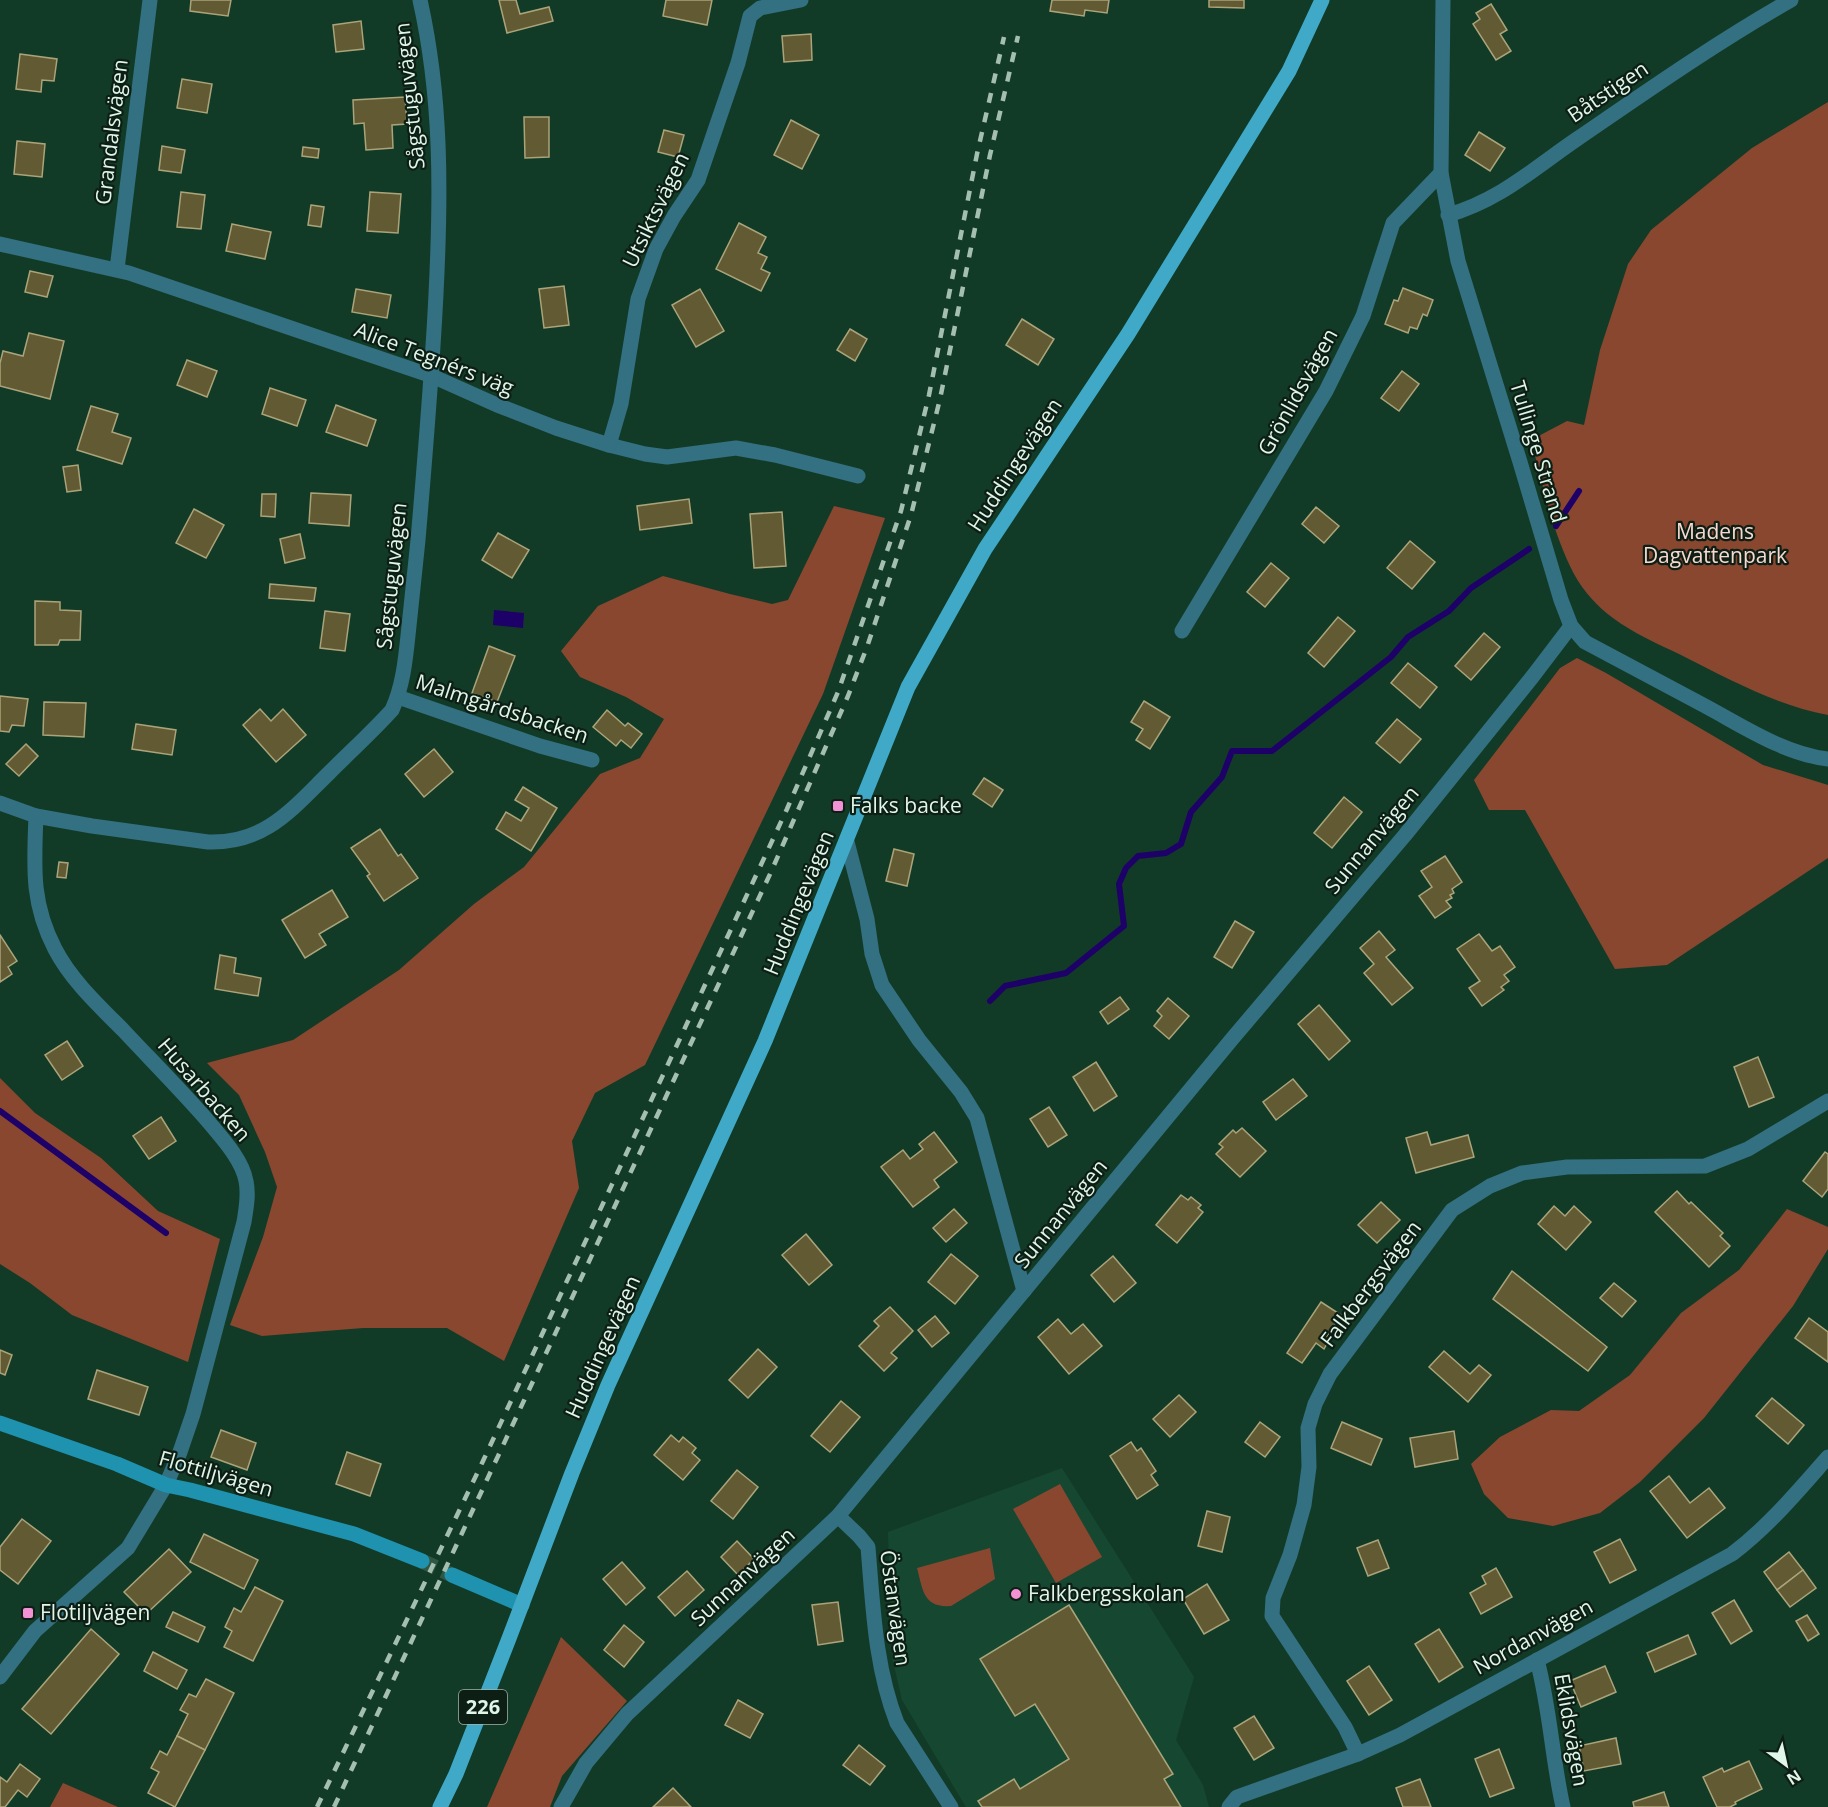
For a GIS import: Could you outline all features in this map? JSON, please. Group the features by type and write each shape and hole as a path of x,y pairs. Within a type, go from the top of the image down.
{"main road":[{"name":"Huddingevägen","path":"440,1807 456,1774 608,1385 765,1041 847,842 894,719 940,628 985,549 1128,334 1289,71 1322,0"}],"street":[{"name":"Grandalsvägen","path":"117,269 150,0"},
{"name":"Sågstuguvägen","path":"0,803 36,816 208,842 251,836 277,823 295,807 392,710 398,697 408,628 432,376 440,173 436,102 420,0"},
{"name":"Utsiktsvägen","path":"609,445 621,404 638,299 656,249 698,180 738,63 750,16 760,8 801,0"},
{"name":"Tullinge Strand","path":"1443,0 1441,173 1448,215 1458,261 1561,600 1571,626 1586,642 1725,717 1783,747 1828,759"},
{"name":"Båtstigen","path":"1448,215 1470,208 1508,189 1547,159 1741,28 1791,0"},
{"name":"Grönlidsvägen","path":"1182,631 1326,392 1364,316 1393,223 1441,173"},
{"name":"Alice Tegnérs väg","path":"0,244 117,269 432,376 546,424 609,445 667,458 736,448 775,455 858,476"},
{"name":"Sunnanvägen","path":"561,1807 586,1763 627,1714 838,1516 1239,1030 1405,835 1571,626"},
{"name":"Malmgårdsbacken","path":"398,697 540,746 592,760"},
{"name":"Husarbacken","path":"0,1677 35,1630 128,1548 166,1485 193,1414 241,1234 247,1199 246,1182 242,1170 222,1138 173,1081 101,1008 56,951 38,906 34,881 36,816"},
{"path":"847,842 867,919 872,954 882,985 919,1040 961,1092 977,1118 1024,1291"},
{"name":"Falkbergsvägen","path":"1358,1754 1345,1727 1272,1616 1273,1598 1290,1555 1304,1505 1309,1467 1308,1428 1315,1404 1336,1365 1452,1210 1490,1186 1522,1173 1567,1167 1705,1166 1748,1149 1828,1101"},
{"name":"Flottiljvägen","path":"0,1423 117,1464 166,1485 354,1534 422,1562"},
{"name":"Nordanvägen","path":"1229,1807 1238,1797 1358,1754 1443,1712 1732,1554 1752,1539 1782,1510 1828,1457"},
{"name":"Östanvägen","path":"838,1516 868,1547 875,1639 897,1723 951,1807"},
{"path":"452,1575 522,1605"},
{"name":"Eklidsvägen","path":"1536,1660 1544,1687 1563,1807"}],"shaded area":[{"path":"494,610 524,613 523,628 493,625"},
{"name":"Falkbergsskolan","path":"1062,1468 1194,1677 1176,1740 1203,1785 1209,1807 966,1807 902,1700 892,1657 888,1532"}],"green space":[{"name":"Madens Dagvattenpark","path":"1828,102 1828,715 1789,705 1735,682 1637,633 1602,609 1582,586 1566,558 1549,508 1531,440 1567,421 1584,425 1600,350 1628,264 1651,230 1752,148"},
{"path":"834,506 885,518 823,694 645,1065 595,1093 572,1141 579,1188 504,1361 447,1328 363,1328 262,1336 230,1325 263,1237 277,1187 265,1152 239,1095 207,1063 293,1040 399,970 474,904 524,867 600,774 640,758 664,719 626,697 580,677 561,651 598,606 663,576 772,604 788,600"},
{"path":"1577,658 1763,765 1828,785 1828,858 1667,965 1615,969 1525,810 1489,810 1474,780 1560,668"},
{"path":"0,1078 35,1113 101,1158 158,1211 220,1239 188,1362 72,1315 30,1283 0,1264"},
{"path":"1787,1209 1828,1227 1828,1249 1793,1306 1704,1418 1640,1482 1600,1513 1553,1526 1508,1518 1484,1494 1471,1464 1500,1437 1551,1410 1579,1411 1630,1375 1681,1313 1739,1270"},
{"path":"1060,1484 1102,1557 1056,1583 1013,1509"},
{"path":"990,1548 995,1579 951,1606 942,1606 930,1601 923,1590 917,1568"},
{"path":"561,1637 627,1701 562,1776 550,1807 487,1807"},
{"path":"63,1783 118,1807 50,1807"}],"building":[{"path":"191,0 231,0 228,16 190,11"},
{"path":"499,0 516,0 520,14 549,7 553,21 507,33"},
{"path":"666,0 712,0 707,25 663,16"},
{"path":"1052,0 1109,0 1107,13 1085,10 1084,16 1050,11"},
{"path":"1209,0 1244,0 1244,8 1209,7"},
{"path":"1491,4 1507,30 1500,34 1511,51 1496,60 1473,24 1480,19 1476,13"},
{"path":"361,21 364,49 336,52 333,25"},
{"path":"811,34 812,60 784,62 782,36"},
{"path":"20,54 57,59 54,81 42,80 41,92 16,89"},
{"path":"182,79 212,84 207,113 177,108"},
{"path":"405,97 407,124 392,125 393,148 366,150 364,123 354,124 353,100"},
{"path":"524,117 549,117 549,157 525,158"},
{"path":"791,120 819,135 802,169 774,155"},
{"path":"664,130 684,135 678,157 658,152"},
{"path":"1479,132 1505,148 1490,171 1465,155"},
{"path":"17,141 45,144 42,177 14,174"},
{"path":"162,146 185,150 181,173 159,170"},
{"path":"303,147 319,149 318,158 302,156"},
{"path":"181,192 205,195 201,229 177,227"},
{"path":"370,192 401,194 398,233 367,231"},
{"path":"311,205 324,207 321,227 308,225"},
{"path":"739,223 766,237 758,253 767,257 761,269 770,273 761,291 716,269"},
{"path":"232,224 271,232 265,259 226,251"},
{"path":"30,271 53,276 47,297 25,292"},
{"path":"564,286 569,325 544,328 539,289"},
{"path":"1403,288 1433,300 1427,316 1423,314 1417,329 1410,327 1408,333 1385,324 1394,300 1398,301"},
{"path":"356,289 391,295 387,318 352,312"},
{"path":"700,289 724,331 696,347 672,305"},
{"path":"1022,319 1054,339 1038,365 1006,345"},
{"path":"850,329 867,339 855,361 837,350"},
{"path":"29,333 64,341 50,399 0,386 0,363 3,351 23,356"},
{"path":"187,360 217,371 207,397 177,385"},
{"path":"1402,371 1419,384 1399,411 1381,398"},
{"path":"270,388 306,400 297,426 262,414"},
{"path":"336,405 376,420 367,446 326,432"},
{"path":"91,406 118,414 112,432 131,438 122,464 77,450"},
{"path":"78,465 81,490 67,492 63,467"},
{"path":"311,493 351,495 349,526 309,523"},
{"path":"262,494 276,494 275,517 261,516"},
{"path":"689,499 692,523 640,530 637,506"},
{"path":"1316,507 1339,526 1324,543 1302,524"},
{"path":"194,509 224,525 206,558 176,543"},
{"path":"782,512 786,566 754,568 750,514"},
{"path":"498,533 529,550 512,578 482,560"},
{"path":"300,534 305,558 285,563 280,539"},
{"path":"1410,541 1435,562 1412,589 1387,568"},
{"path":"1271,563 1289,578 1265,607 1247,592"},
{"path":"270,584 316,588 314,601 269,598"},
{"path":"35,601 60,602 60,610 81,611 80,640 60,640 58,645 35,645"},
{"path":"325,611 350,614 345,651 320,648"},
{"path":"1338,617 1355,631 1324,667 1308,653"},
{"path":"1484,633 1500,647 1471,680 1455,666"},
{"path":"489,646 515,656 497,702 472,693"},
{"path":"1408,663 1437,687 1420,708 1391,683"},
{"path":"0,696 28,699 24,726 12,725 9,732 0,731"},
{"path":"1144,701 1170,717 1150,749 1136,740 1143,729 1131,722"},
{"path":"44,702 86,703 84,737 43,735"},
{"path":"260,709 271,721 283,709 306,735 276,762 243,725"},
{"path":"607,710 625,726 628,723 642,734 631,748 621,740 616,746 593,727"},
{"path":"1397,719 1421,739 1400,763 1376,743"},
{"path":"136,724 176,730 172,755 132,749"},
{"path":"26,744 38,756 19,776 6,764"},
{"path":"434,749 453,772 424,797 405,774"},
{"path":"984,778 1003,790 992,807 973,794"},
{"path":"523,787 557,808 531,851 496,829 506,812 521,821 529,808 515,800"},
{"path":"1344,797 1362,812 1332,848 1314,833"},
{"path":"380,829 398,856 401,854 418,878 384,901 367,876 370,874 351,848"},
{"path":"894,849 914,854 907,886 886,881"},
{"path":"1445,856 1462,882 1452,889 1454,893 1450,895 1452,898 1446,901 1451,907 1435,918 1419,896 1432,887 1421,871"},
{"path":"59,862 68,863 66,878 57,877"},
{"path":"332,890 348,917 319,934 326,945 305,958 282,920"},
{"path":"1235,921 1254,932 1232,968 1214,957"},
{"path":"1379,931 1395,950 1386,957 1413,988 1392,1005 1364,973 1374,964 1360,948"},
{"path":"1479,934 1492,951 1500,946 1515,967 1504,975 1509,981 1501,987 1504,990 1482,1006 1469,988 1480,981 1457,949"},
{"path":"0,935 17,961 8,967 12,974 0,982"},
{"path":"220,955 236,958 234,973 261,978 258,996 215,989"},
{"path":"1120,997 1129,1009 1108,1024 1100,1012"},
{"path":"1168,998 1189,1016 1169,1039 1154,1026 1162,1016 1157,1011"},
{"path":"1319,1005 1350,1041 1329,1060 1298,1024"},
{"path":"67,1041 83,1066 62,1080 45,1055"},
{"path":"1758,1057 1774,1097 1749,1107 1734,1067"},
{"path":"1096,1062 1117,1096 1094,1111 1073,1077"},
{"path":"1293,1079 1307,1096 1276,1120 1263,1102"},
{"path":"1049,1107 1067,1135 1048,1147 1030,1119"},
{"path":"161,1117 176,1141 149,1159 133,1136"},
{"path":"1242,1128 1266,1151 1240,1177 1216,1154 1223,1147 1219,1144 1233,1130 1236,1133"},
{"path":"934,1132 957,1162 934,1180 939,1187 913,1207 881,1167 903,1150 910,1159 923,1149 919,1144"},
{"path":"1427,1132 1431,1145 1468,1135 1474,1157 1416,1173 1406,1138"},
{"path":"1825,1152 1828,1154 1828,1189 1822,1197 1803,1181"},
{"path":"1677,1191 1723,1233 1720,1236 1730,1246 1709,1267 1655,1212"},
{"path":"1181,1195 1188,1200 1191,1197 1201,1205 1198,1208 1203,1212 1177,1243 1156,1225"},
{"path":"1381,1202 1400,1220 1377,1243 1358,1225"},
{"path":"1554,1206 1565,1216 1574,1206 1591,1222 1566,1250 1538,1224"},
{"path":"954,1209 967,1223 946,1242 933,1228"},
{"path":"806,1234 832,1265 809,1285 782,1255"},
{"path":"951,1254 978,1276 955,1304 928,1282"},
{"path":"1113,1256 1136,1283 1114,1302 1091,1275"},
{"path":"1512,1271 1607,1347 1588,1371 1493,1299"},
{"path":"1614,1283 1636,1301 1622,1317 1600,1298"},
{"path":"1321,1302 1341,1315 1327,1336 1330,1338 1324,1349 1316,1343 1302,1363 1287,1353"},
{"path":"890,1307 913,1331 891,1353 897,1358 884,1371 859,1346 879,1326 874,1321"},
{"path":"935,1316 949,1333 932,1347 918,1330"},
{"path":"1809,1318 1828,1332 1828,1362 1795,1338"},
{"path":"1058,1319 1071,1334 1083,1324 1102,1346 1069,1374 1038,1337"},
{"path":"758,1349 777,1367 748,1398 729,1380"},
{"path":"0,1350 12,1355 5,1375 0,1373"},
{"path":"1444,1351 1470,1374 1479,1365 1491,1375 1468,1402 1429,1367"},
{"path":"97,1370 148,1387 139,1415 88,1399"},
{"path":"1179,1395 1196,1412 1170,1437 1153,1419"},
{"path":"1772,1398 1804,1425 1788,1444 1756,1416"},
{"path":"841,1401 860,1417 830,1452 811,1436"},
{"path":"1260,1422 1280,1437 1265,1457 1245,1442"},
{"path":"1342,1422 1382,1439 1371,1465 1331,1448"},
{"path":"221,1430 256,1443 247,1470 211,1457"},
{"path":"1454,1431 1458,1459 1415,1467 1410,1438"},
{"path":"671,1435 679,1442 683,1437 696,1448 692,1453 700,1460 683,1480 654,1455"},
{"path":"1131,1442 1137,1451 1141,1448 1156,1471 1151,1475 1158,1485 1137,1499 1110,1456"},
{"path":"347,1452 381,1464 370,1496 336,1484"},
{"path":"737,1470 758,1487 733,1519 711,1501"},
{"path":"1669,1476 1690,1503 1709,1488 1725,1508 1687,1538 1650,1491"},
{"path":"1207,1511 1230,1517 1222,1552 1198,1546"},
{"path":"22,1519 51,1541 18,1584 0,1570 0,1547"},
{"path":"204,1534 258,1560 244,1589 190,1562"},
{"path":"1620,1539 1636,1570 1610,1583 1594,1552"},
{"path":"1378,1540 1389,1568 1368,1576 1357,1548"},
{"path":"737,1541 754,1559 738,1575 721,1557"},
{"path":"169,1549 191,1572 146,1614 124,1592"},
{"path":"1789,1552 1803,1570 1777,1590 1764,1572"},
{"path":"622,1562 645,1588 626,1605 603,1579"},
{"path":"1496,1568 1512,1597 1481,1614 1470,1593 1486,1584 1482,1576"},
{"path":"1803,1570 1816,1588 1790,1607 1777,1590"},
{"path":"687,1571 704,1590 675,1616 658,1597"},
{"path":"1207,1584 1229,1620 1204,1634 1183,1599"},
{"path":"255,1587 283,1601 253,1661 224,1647 232,1631 225,1627 234,1608 241,1612"},
{"path":"1734,1600 1752,1631 1731,1644 1712,1613"},
{"path":"838,1602 843,1641 818,1645 812,1605"},
{"path":"1069,1605 1173,1774 1164,1779 1181,1807 982,1807 978,1801 1014,1779 1020,1789 1069,1759 1035,1704 1015,1716 980,1659"},
{"path":"173,1612 205,1627 198,1642 166,1627"},
{"path":"1807,1615 1819,1634 1808,1641 1796,1621"},
{"path":"624,1625 644,1642 624,1667 604,1650"},
{"path":"91,1629 119,1654 51,1734 22,1709"},
{"path":"1439,1629 1463,1667 1439,1682 1415,1644"},
{"path":"1688,1635 1696,1654 1655,1672 1647,1653"},
{"path":"153,1652 187,1670 177,1689 144,1671"},
{"path":"1369,1666 1392,1700 1369,1715 1347,1681"},
{"path":"1605,1666 1616,1692 1581,1707 1570,1681"},
{"path":"206,1679 234,1693 205,1750 177,1736 188,1714 180,1710 189,1694 196,1697"},
{"path":"738,1700 763,1714 750,1738 725,1725"},
{"path":"1254,1716 1274,1748 1254,1760 1234,1728"},
{"path":"177,1736 205,1750 175,1807 148,1793 159,1772 151,1768 160,1751 167,1755"},
{"path":"1616,1738 1621,1764 1584,1771 1579,1746"},
{"path":"859,1745 885,1766 870,1785 843,1765"},
{"path":"1499,1749 1514,1788 1490,1797 1475,1759"},
{"path":"1749,1761 1762,1789 1735,1802 1736,1804 1730,1807 1717,1807 1703,1777 1722,1768 1724,1772"},
{"path":"20,1764 40,1779 27,1797 18,1790 5,1807 0,1807 0,1777 7,1782"},
{"path":"1420,1779 1431,1807 1403,1807 1396,1788"},
{"path":"673,1788 691,1807 653,1807"},
{"path":"1664,1792 1669,1807 1634,1807 1633,1802"}],"waterway":[{"path":"1556,526 1579,491"},
{"path":"990,1001 1005,986 1066,973 1124,926 1119,884 1126,868 1138,856 1166,853 1181,844 1191,812 1222,777 1232,751 1272,751 1391,657 1408,637 1449,611 1471,588 1529,549"},
{"path":"0,1111 166,1233"}],"tunnel":[{"path":"422,1561 452,1575"}],"railway":[{"path":"334,1807 771,872 867,647 911,515 940,399 990,155 1018,36"},
{"path":"317,1807 483,1461 787,809 838,692 901,511 929,395 977,154 1004,37"}],"place":[{"name":"Falks backe","path":"838,806"},
{"name":"Falkbergsskolan","path":"1016,1594"},
{"name":"Flotiljvägen","path":"28,1613"}]}
